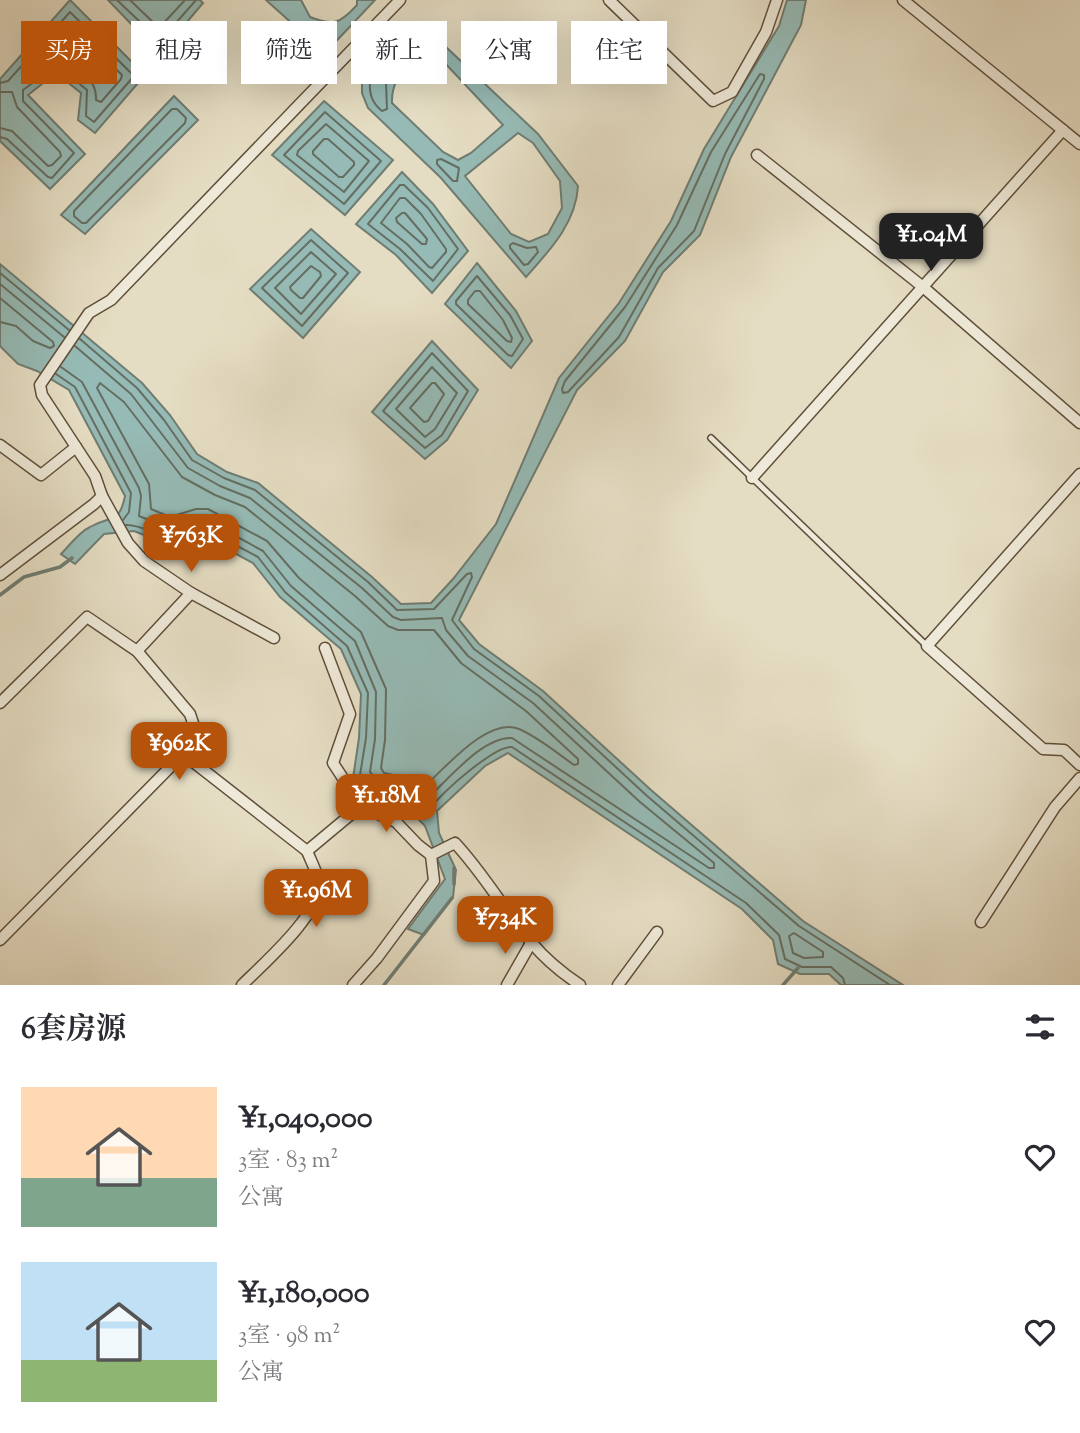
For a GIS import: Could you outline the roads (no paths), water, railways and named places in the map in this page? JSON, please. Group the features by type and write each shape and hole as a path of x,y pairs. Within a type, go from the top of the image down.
{"street":[{"path":"274,638 191,593 144,561 128,543 102,496 95,476 42,395 40,386 89,313 111,300 400,0"},
{"path":"609,0 713,101 732,92 766,32 778,0"},
{"path":"903,0 1080,144"},
{"path":"752,478 1063,130"},
{"path":"757,155 923,287 1080,423"},
{"path":"0,445 41,475 76,447"},
{"path":"1080,474 927,646 1043,749 1064,750 1080,765"},
{"path":"0,575 102,496"},
{"path":"137,651 191,593"},
{"path":"0,703 87,617 137,651 190,714 196,733 183,754 0,940"},
{"path":"325,648 350,714 333,763 361,806 397,822 431,855 434,881 377,958 353,985"},
{"path":"183,754 307,851 319,883 317,900 299,926 242,985"},
{"path":"981,922 1055,807 1080,778"},
{"path":"307,851 361,806"},
{"path":"431,855 455,844 475,864 531,943 559,970 580,985"},
{"path":"618,985 657,932"},
{"path":"507,985 531,943"}],"lane":[{"path":"711,438 927,646"}],"water":[{"path":"70,0 91,21 51,21"},
{"path":"108,0 200,0 203,3 188,21 131,21 131,24"},
{"path":"266,0 301,0 310,17 322,21 289,21"},
{"path":"357,0 375,0 355,21 351,21 351,25 337,40 337,22 357,5"},
{"path":"787,0 806,0 801,25 731,157 700,235 663,272 625,341 577,390 459,620 479,644 543,691 651,790 803,921 903,985 841,985 829,974 800,974 778,964 773,940 742,909 508,753 485,766 437,811 439,833 456,870 453,897 424,935 408,929 445,879 425,826 404,804 372,798 353,778 359,738 361,694 341,649 280,597 253,563 201,535 169,545 134,531 104,534 75,564 61,554 86,529 117,515 125,496 69,390 37,371 18,364 0,346 0,264 142,383 170,415 197,454 227,472 258,483 401,604 431,603 496,524 559,378 619,303 671,221 704,149 779,26"},
{"path":"117,47 131,61 131,84 137,84 95,133 78,120 81,93 70,84 117,84"},
{"path":"447,48 461,61 461,80 447,65"},
{"path":"21,55 21,84 42,84 28,95 85,154 50,189 0,141 0,79"},
{"path":"362,84 395,84 392,103 443,152 458,160 471,153 503,125 465,84 485,84 538,134 578,186 567,224 526,277 441,178 368,108 362,93","holes":["518,133 533,143 560,181 562,208 548,234 529,242 511,234 465,176"]},
{"path":"174,96 198,120 85,234 61,215"},
{"path":"324,101 393,160 345,215 272,155"},
{"path":"402,172 433,204 468,251 432,293 396,255 356,224"},
{"path":"311,229 360,272 303,338 250,289"},
{"path":"477,263 516,311 532,341 511,368 445,304"},
{"path":"432,341 478,390 447,440 425,459 372,412"}],"waterway":[{"path":"0,595 24,577 60,567 72,558"},
{"path":"454,868 454,884"},
{"path":"384,985 452,898"},
{"path":"783,985 798,968"}]}
